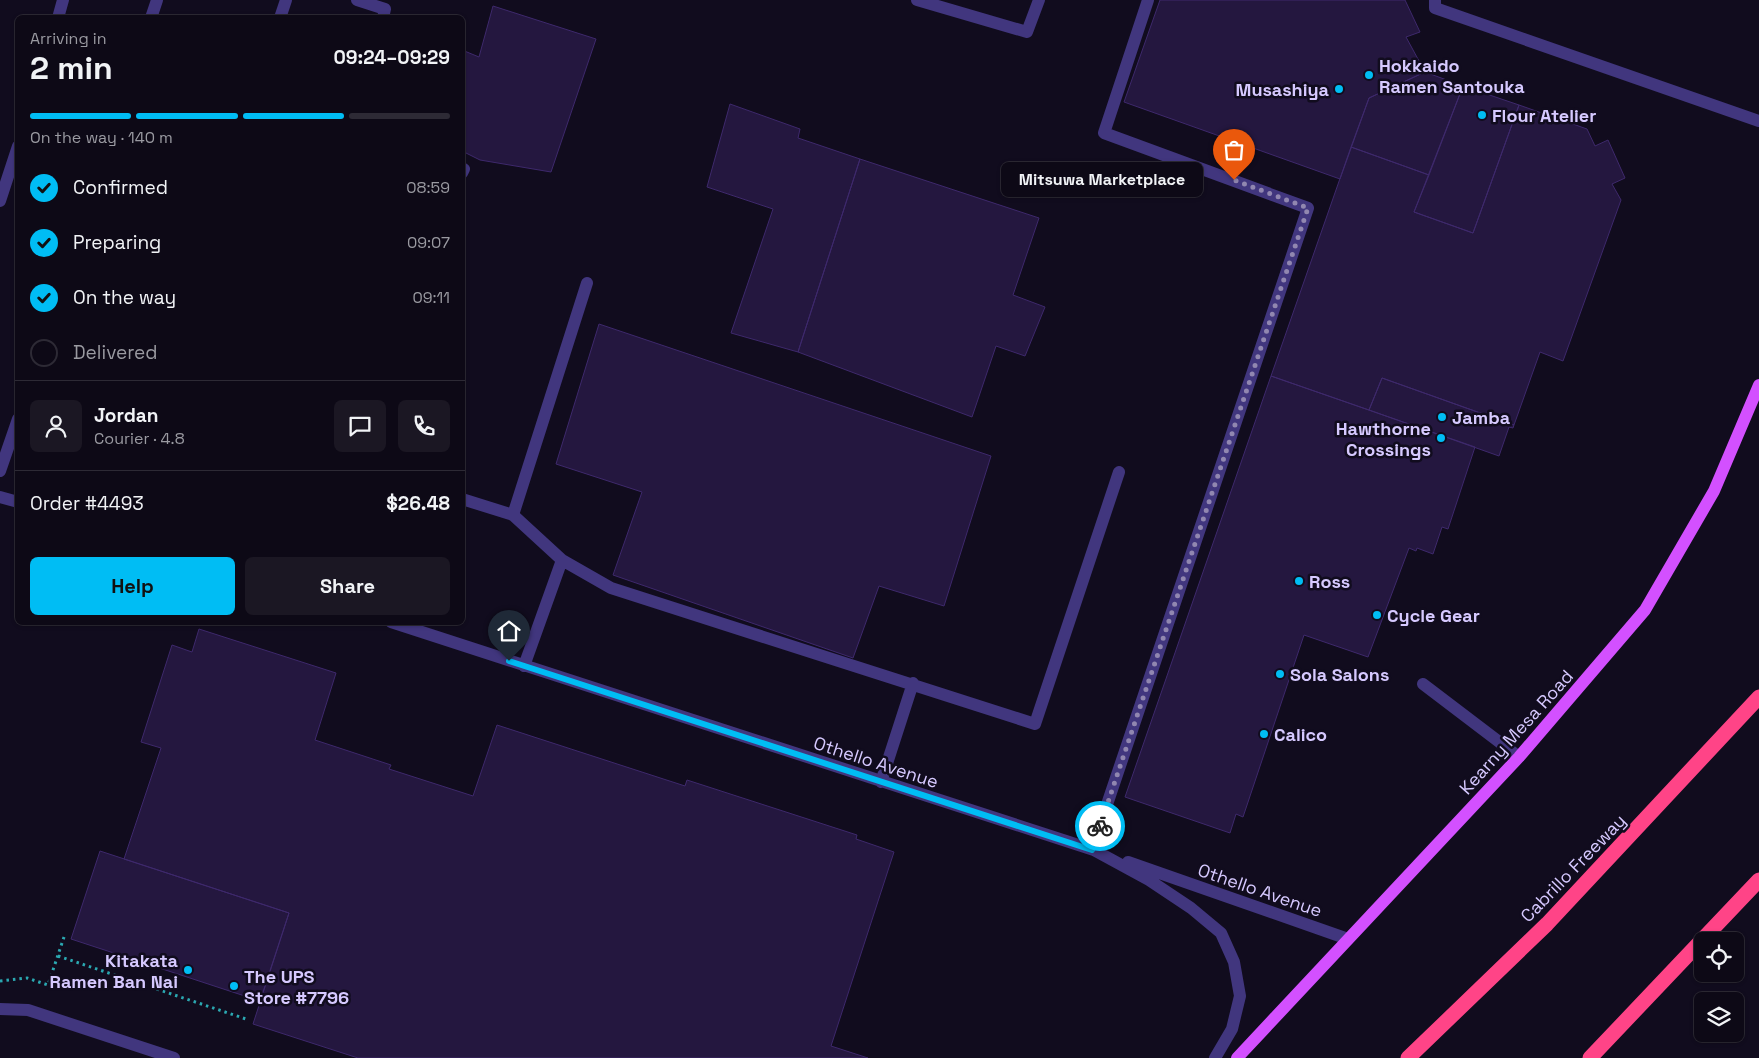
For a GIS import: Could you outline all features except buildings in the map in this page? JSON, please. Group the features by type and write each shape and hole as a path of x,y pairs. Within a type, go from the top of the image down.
{"highway":[{"name":"Cabrillo Freeway","path":"1408,1058 1547,924 1759,697"},
{"path":"1590,1058 1759,880"}],"main road":[{"name":"Kearny Mesa Road","path":"1236,1058 1519,758 1645,610 1714,491 1759,385"}],"street":[{"path":"59,15 63,0"},
{"path":"152,15 156,0"},
{"path":"281,15 286,0"},
{"path":"357,0 386,9 384,15"},
{"path":"917,0 1027,32 1039,0"},
{"path":"1148,0 1104,133 1308,208 1092,850 1149,880 1191,908 1221,933 1234,962 1240,996 1232,1029 1215,1058"},
{"path":"1435,0 1436,8 1759,121"},
{"path":"0,201 15,155"},
{"path":"512,515 587,283"},
{"path":"0,471 15,428"},
{"path":"465,500 512,515 562,560 611,588 913,683 1035,724 1119,472"},
{"path":"0,497 15,501"},
{"path":"524,666 562,560"},
{"name":"Othello Avenue","path":"400,625 1092,850 1348,939"},
{"path":"881,782 913,683"},
{"path":"1423,684 1519,758"},
{"path":"0,1009 28,1010 174,1058"}],"path":[{"path":"0,981 27,978 48,985 65,934"},
{"path":"58,956 249,1020"}],"way so far":[{"path":"1100,826 1308,208 1234,180"}],"place":[{"name":"Hokkaido Ramen Santouka","path":"1369,75"},
{"name":"Musashiya","path":"1339,89"},
{"name":"Flour Atelier","path":"1482,115"},
{"name":"Mitsuwa Marketplace","path":"1234,180"},
{"name":"Jamba","path":"1442,417"},
{"name":"Hawthorne Crossings","path":"1441,438"},
{"name":"Ross","path":"1299,581"},
{"name":"Cycle Gear","path":"1377,615"},
{"name":"Sola Salons","path":"1280,674"},
{"name":"Calico","path":"1264,734"},
{"name":"Kitakata Ramen Ban Nai","path":"188,970"},
{"name":"The UPS Store #7796","path":"234,986"}],"route":[{"path":"509,661 1092,850 1100,826"}]}
